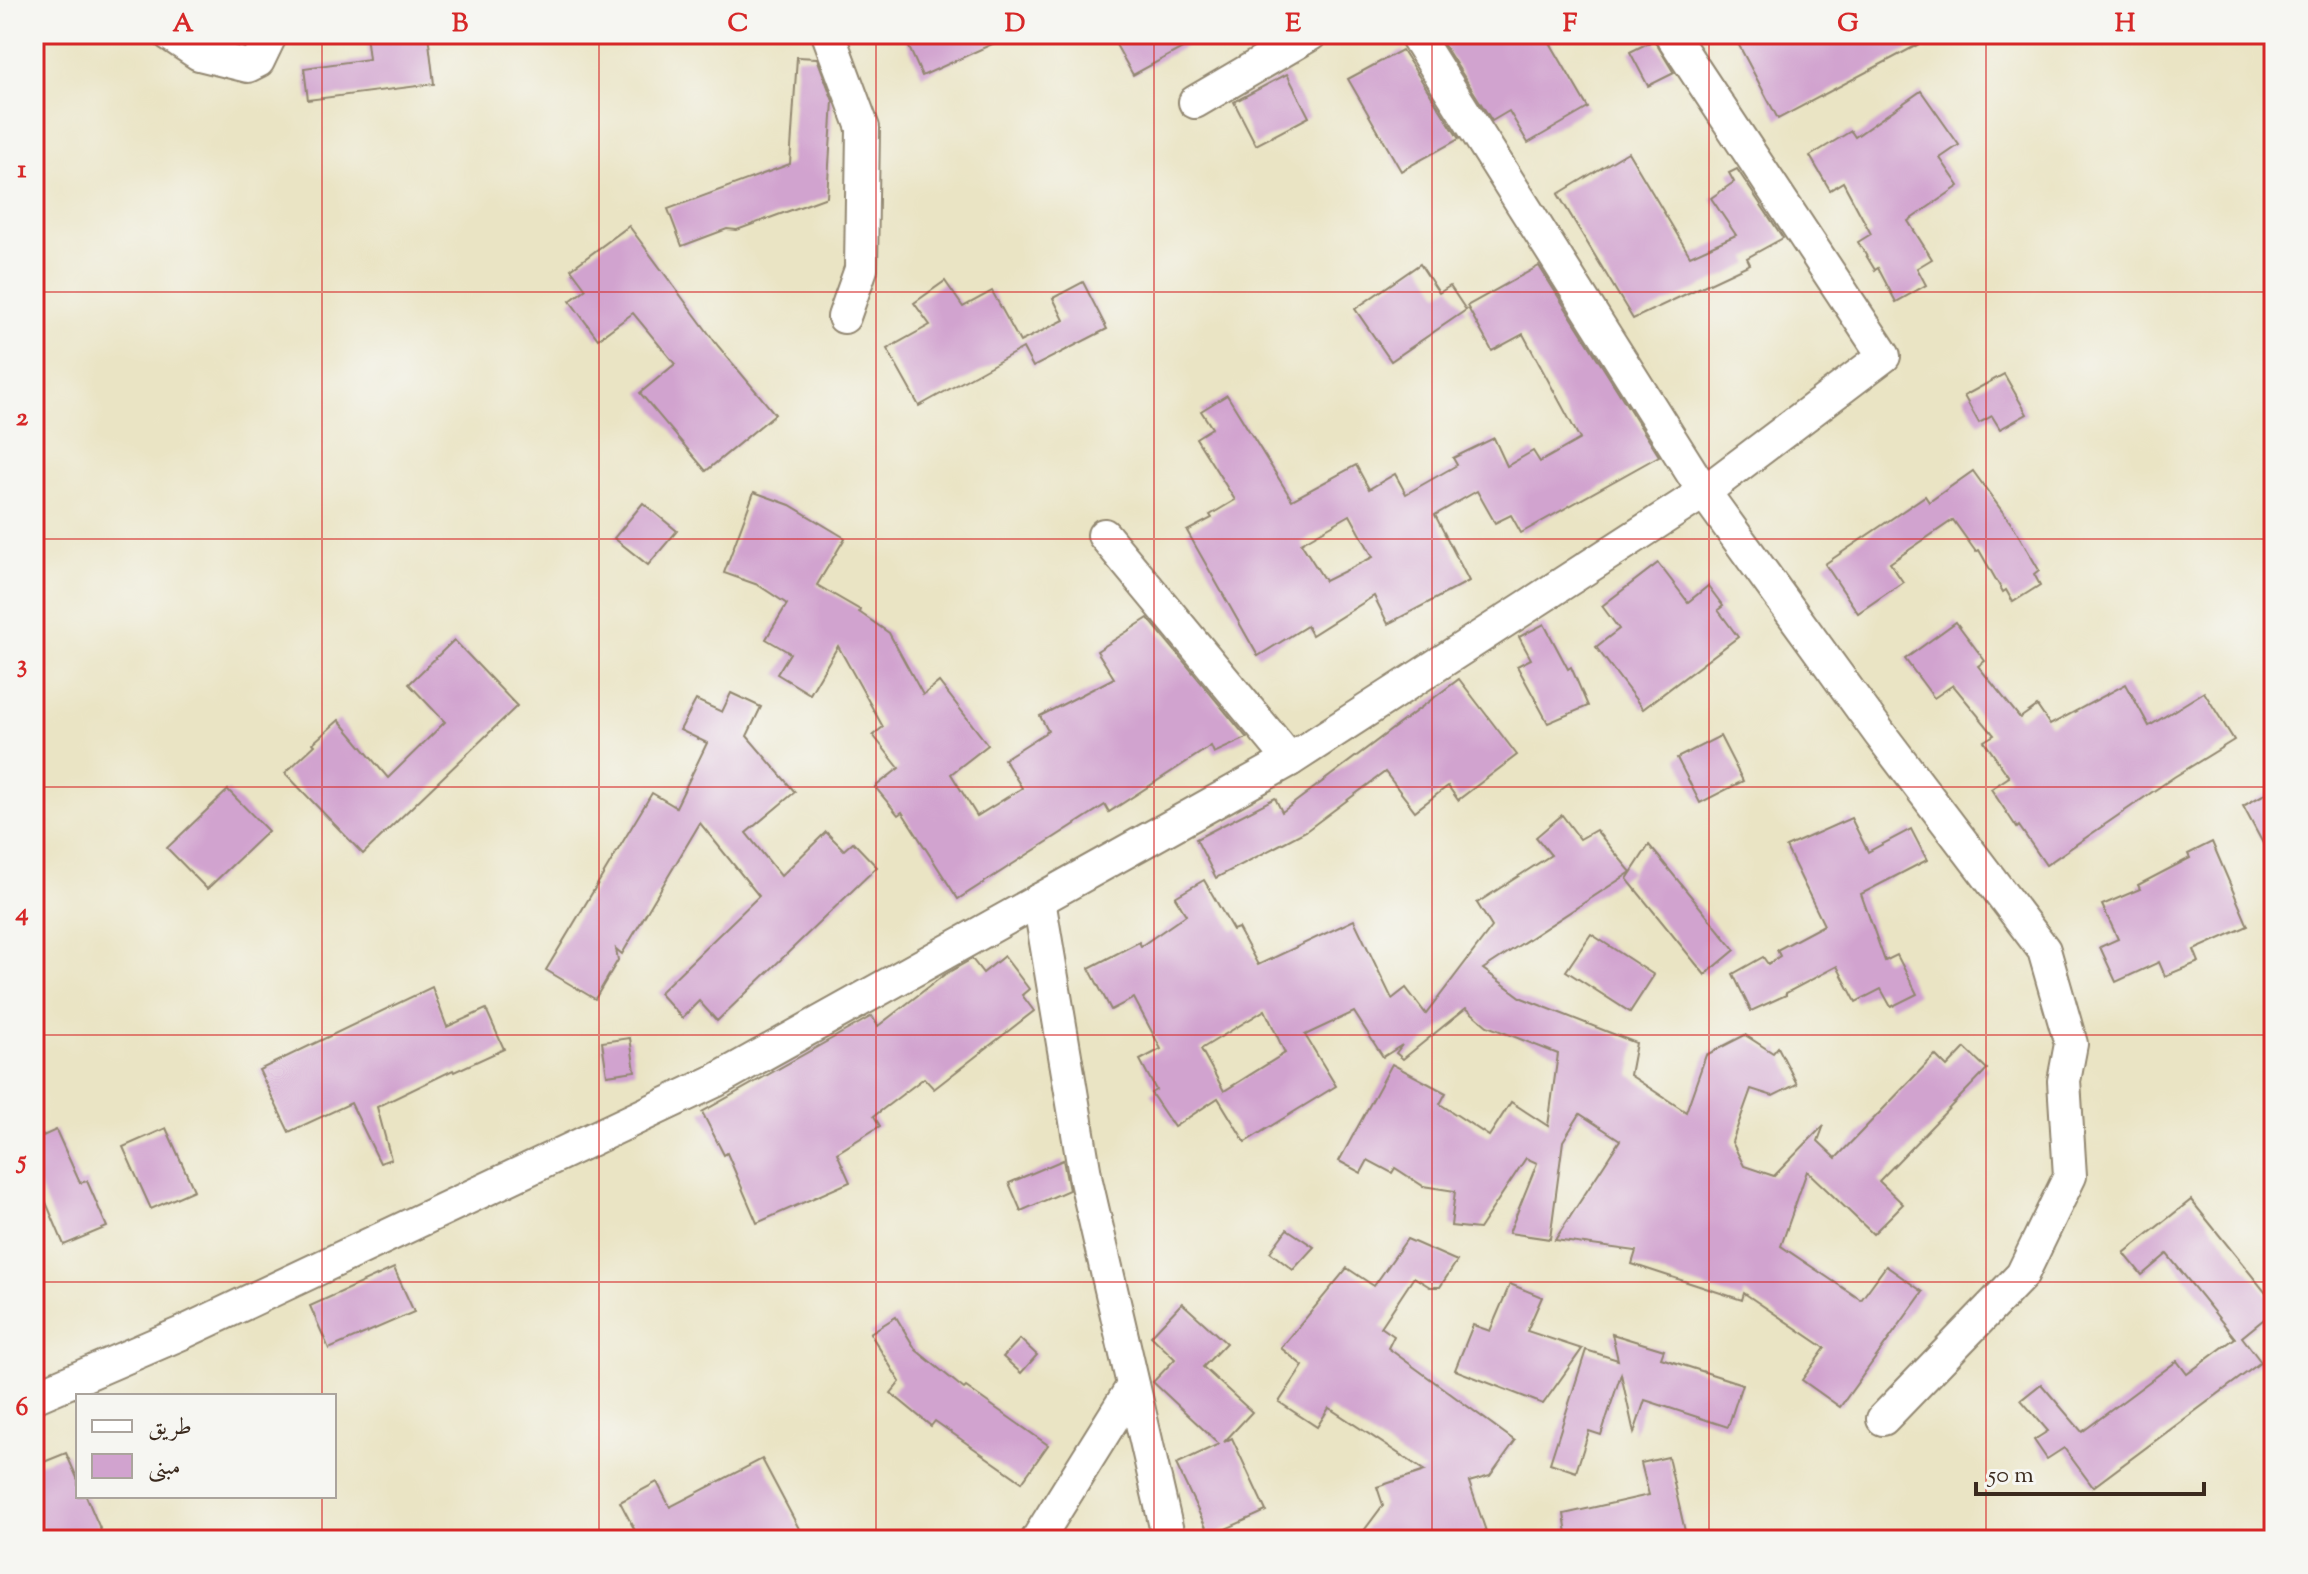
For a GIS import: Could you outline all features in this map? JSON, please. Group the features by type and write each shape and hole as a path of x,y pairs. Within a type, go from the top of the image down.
{"street":[{"path":"169,34 199,54 248,66 258,61 271,34"},
{"path":"828,34 863,128 861,269 844,317"},
{"path":"1195,102 1311,34"},
{"path":"1415,34 1704,492 1871,722 2044,950 2071,1044 2064,1081 2070,1176 2022,1275 1883,1419"},
{"path":"34,1397 182,1333 715,1081 1290,760 1704,492 1884,356 1671,34"},
{"path":"1104,535 1290,760"},
{"path":"1039,900 1086,1181 1169,1540"},
{"path":"1037,1540 1133,1386"}],"building":[{"path":"366,34 428,34 434,84 308,100 304,68 369,59"},
{"path":"903,34 1014,34 922,76"},
{"path":"1110,34 1208,34 1133,75"},
{"path":"1437,34 1545,34 1588,108 1528,143 1509,111 1492,121"},
{"path":"1733,34 1938,34 1778,119"},
{"path":"1654,40 1674,73 1648,86 1630,52"},
{"path":"1402,50 1459,139 1401,171 1348,79"},
{"path":"797,57 817,58 833,101 827,197 737,230 727,229 682,246 668,209 790,164"},
{"path":"1287,74 1309,117 1256,145 1234,102"},
{"path":"1921,91 1959,145 1940,158 1959,186 1908,221 1932,259 1917,268 1926,285 1896,302 1878,268 1875,270 1858,242 1871,234 1843,182 1830,190 1810,156 1851,131 1855,137"},
{"path":"1628,152 1690,256 1736,235 1711,198 1734,182 1729,173 1737,169 1783,238 1747,258 1750,264 1633,319 1558,194"},
{"path":"629,226 718,346 775,414 706,471 640,393 675,364 633,313 598,339 570,301 586,289 571,269"},
{"path":"1420,264 1439,293 1450,286 1466,310 1391,361 1355,309"},
{"path":"1539,266 1659,456 1521,533 1511,515 1495,523 1477,491 1435,515 1469,581 1388,624 1374,596 1312,635 1307,626 1258,656 1187,531 1212,518 1210,515 1235,500 1196,438 1212,428 1201,411 1227,395 1292,500 1356,465 1369,489 1395,474 1406,494 1457,465 1453,458 1494,438 1507,466 1533,451 1540,462 1580,439 1523,334 1492,351 1467,306","holes":["1350,515 1373,557 1325,581 1301,543"]},
{"path":"945,281 963,307 992,291 1020,342 1064,320 1053,298 1083,282 1107,329 1033,367 1023,348 919,406 887,349 930,325 914,303"},
{"path":"2004,374 2027,414 2000,429 1992,416 1979,423 1964,396"},
{"path":"1973,471 2015,529 2039,570 2034,574 2040,585 2013,602 2006,590 2003,592 1979,550 1976,552 1953,520 1890,563 1903,582 1858,613 1825,564 1925,496 1929,502"},
{"path":"754,492 790,505 845,538 817,585 860,610 889,633 923,695 939,682 988,745 951,774 977,816 1022,788 1004,759 1048,731 1040,716 1114,678 1097,651 1148,618 1247,738 1214,753 1211,746 1109,812 1105,805 958,899 902,812 898,815 875,787 899,768 873,735 883,727 838,646 810,694 777,674 790,653 766,639 787,604 758,585 724,573"},
{"path":"643,503 677,531 648,565 614,538"},
{"path":"1658,563 1688,602 1708,586 1723,606 1718,610 1738,637 1643,709 1596,647 1619,629 1602,606"},
{"path":"1956,622 1985,661 1978,666 2020,718 2037,706 2050,725 2126,684 2149,726 2204,692 2234,740 2174,777 2046,865 1991,789 2009,777 1984,741 1994,735 1953,685 1934,698 1905,659"},
{"path":"1544,624 1568,669 1571,667 1588,706 1548,723 1517,666 1531,659 1519,637"},
{"path":"454,640 517,706 363,854 285,773 339,720 388,778 445,722 409,684"},
{"path":"1459,679 1517,755 1458,800 1448,786 1415,811 1385,772 1306,831 1216,878 1196,839 1275,798 1282,812"},
{"path":"731,693 761,707 747,736 795,792 746,833 781,876 826,832 844,850 853,842 877,867 717,1021 699,1001 682,1018 659,993 759,896 700,823 622,954 616,949 618,960 595,999 546,970 652,793 676,807 707,743 680,730 696,700 722,712"},
{"path":"1720,736 1743,781 1700,803 1677,758"},
{"path":"2274,789 2274,864 2243,806"},
{"path":"228,790 268,831 207,889 167,848"},
{"path":"1562,815 1580,839 1596,830 1631,872 1483,969 1522,998 1636,1043 1630,1075 1686,1112 1706,1055 1745,1035 1773,1053 1778,1047 1797,1084 1773,1096 1751,1089 1732,1142 1744,1166 1774,1176 1824,1125 1818,1141 1836,1158 1935,1055 1947,1067 1965,1048 1987,1069 1879,1181 1903,1204 1873,1234 1807,1171 1781,1246 1861,1300 1886,1266 1923,1292 1840,1407 1802,1380 1825,1348 1744,1293 1742,1300 1632,1264 1636,1251 1555,1240 1620,1140 1580,1114 1563,1141 1550,1239 1509,1233 1537,1163 1526,1158 1479,1229 1451,1226 1455,1191 1423,1186 1395,1168 1392,1173 1368,1160 1361,1173 1339,1161 1392,1064 1446,1093 1440,1104 1489,1136 1511,1102 1548,1126 1558,1054 1487,1026 1466,1008 1403,1059 1396,1053 1402,1045 1383,1057 1354,1012 1305,1035 1336,1086 1245,1142 1218,1098 1174,1127 1151,1093 1156,1090 1140,1060 1161,1049 1134,998 1111,1010 1089,968 1139,942 1141,946 1186,915 1175,897 1204,880 1233,930 1238,928 1258,965 1354,920 1392,999 1406,988 1426,1014 1492,927 1477,903 1551,855 1536,837","holes":["1265,1010 1285,1053 1224,1091 1201,1049"]},
{"path":"1851,818 1868,852 1911,829 1927,860 1861,894 1885,961 1897,955 1917,994 1891,1007 1881,989 1856,1002 1837,966 1751,1011 1733,974 1763,957 1768,964 1780,956 1777,950 1824,925 1786,847"},
{"path":"2212,842 2248,926 2194,950 2199,962 2165,976 2159,962 2116,982 2100,947 2118,939 2102,905 2140,889 2138,885 2190,858 2188,854"},
{"path":"1649,845 1735,950 1705,975 1627,879"},
{"path":"1591,934 1654,975 1630,1012 1566,971"},
{"path":"1004,956 1029,989 1022,995 1034,1011 934,1089 924,1078 874,1116 880,1126 837,1153 850,1182 757,1223 727,1153 724,1155 702,1112 872,1016 878,1026 944,975 972,959 983,973"},
{"path":"432,987 447,1027 486,1009 504,1049 377,1107 391,1159 380,1163 351,1103 289,1132 259,1070"},
{"path":"630,1038 635,1071 607,1075 602,1042"},
{"path":"166,1128 194,1190 151,1209 123,1147"},
{"path":"56,1130 80,1183 87,1181 107,1227 64,1245 34,1174 34,1140"},
{"path":"1063,1160 1069,1190 1021,1211 1009,1183"},
{"path":"2191,1200 2274,1303 2274,1311 2242,1337 2261,1362 2093,1487 2064,1448 2047,1459 2034,1440 2048,1431 2021,1400 2041,1384 2082,1432 2177,1361 2187,1374 2235,1338 2167,1254 2142,1275 2124,1253"},
{"path":"1287,1229 1314,1247 1293,1270 1270,1252"},
{"path":"1407,1239 1457,1261 1440,1287 1430,1287 1414,1277 1381,1327 1394,1336 1388,1348 1515,1441 1490,1476 1469,1482 1489,1540 1357,1540 1383,1505 1377,1487 1425,1471 1329,1408 1317,1427 1279,1402 1303,1366 1281,1348 1347,1268 1374,1286"},
{"path":"394,1268 414,1312 329,1349 310,1306"},
{"path":"1510,1284 1542,1297 1527,1331 1582,1349 1543,1404 1455,1370 1473,1325 1490,1331"},
{"path":"1182,1303 1226,1343 1203,1367 1252,1412 1224,1442 1232,1438 1266,1511 1210,1536 1176,1464 1219,1444 1153,1382 1175,1359 1151,1336"},
{"path":"896,1317 916,1350 964,1389 966,1387 1048,1445 1022,1482 935,1421 931,1426 891,1393 900,1382 870,1333"},
{"path":"1612,1334 1664,1350 1661,1358 1742,1384 1728,1427 1645,1400 1634,1433 1621,1374 1601,1435 1589,1431 1576,1472 1550,1463 1586,1350 1618,1360"},
{"path":"1020,1339 1037,1355 1021,1373 1003,1357"},
{"path":"66,1453 76,1476 76,1498 87,1498 105,1540 48,1540 34,1508 34,1466"},
{"path":"1668,1457 1687,1540 1568,1540 1564,1514 1649,1495 1641,1463"},
{"path":"762,1459 805,1540 640,1540 620,1502 657,1482 670,1507"}]}
